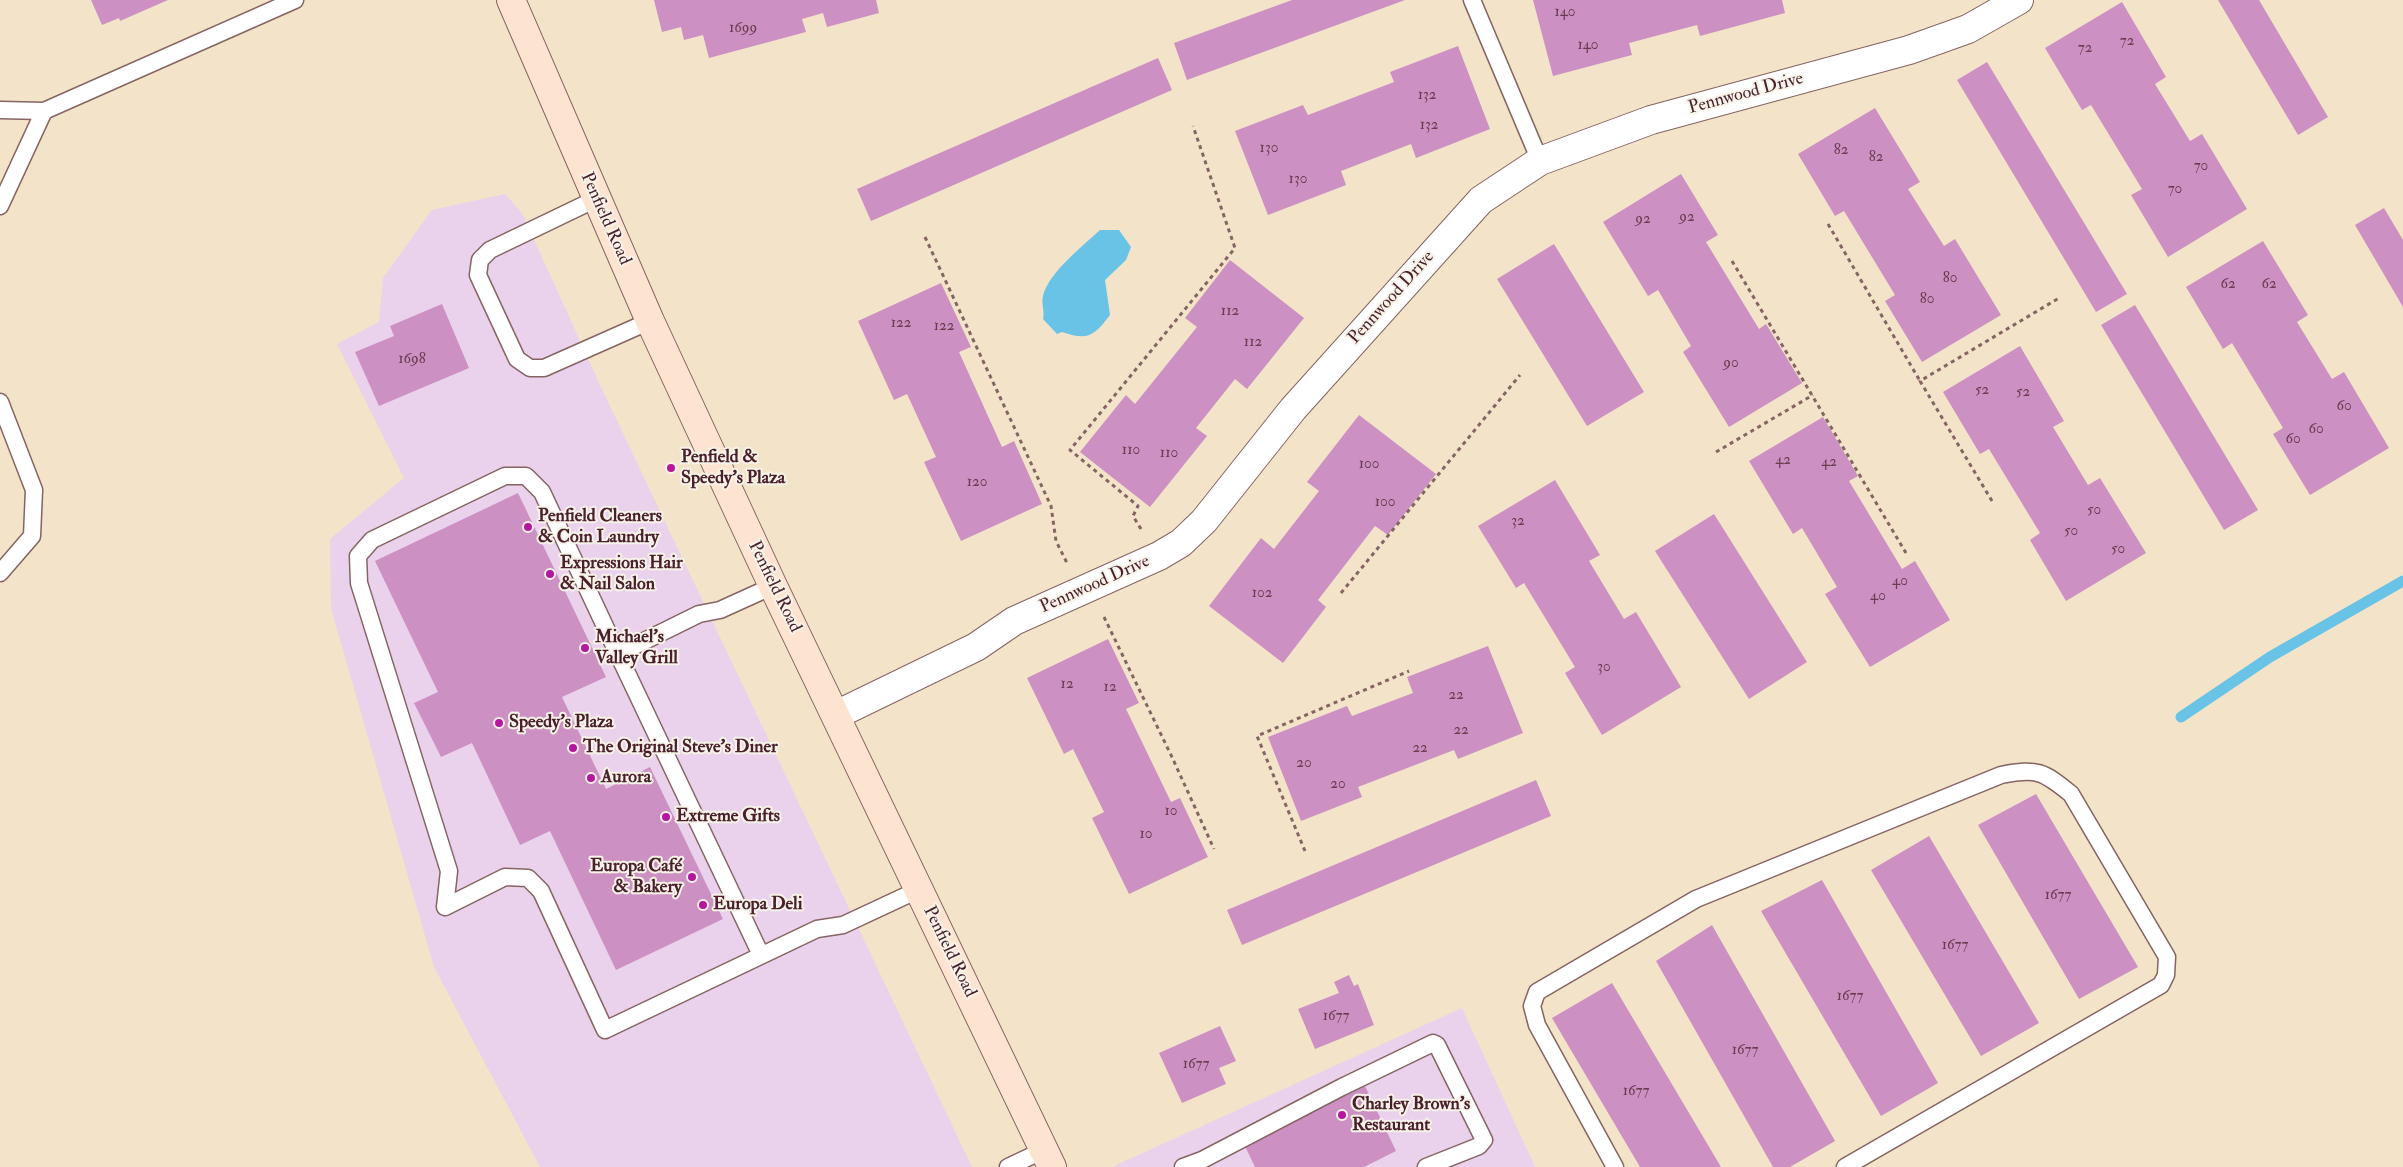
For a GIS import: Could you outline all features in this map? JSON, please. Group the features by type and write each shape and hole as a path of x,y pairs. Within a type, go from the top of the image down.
{"street":[{"name":"Penfield Road","path":"511,0 650,321 773,586 1048,1158"},
{"name":"Pennwood Drive","path":"836,715 976,646 1014,621 1159,556 1181,543 1204,521 1293,409 1441,242 1481,200 1540,161 1651,120 1909,50 1968,30 2019,0"}],"lane":[{"path":"0,110 44,111 295,0"},
{"path":"1472,0 1540,161"},
{"path":"0,206 44,111"},
{"path":"596,198 490,250 480,260 478,275 517,359 530,368 544,368 650,321"},
{"path":"0,402 34,490 32,536 0,573"},
{"path":"761,954 542,492 526,476 505,476 372,540 358,556 359,583 449,871 445,907 505,877 528,878 542,891 606,1030 761,954 817,929 843,926 918,890"},
{"path":"618,654 699,614 720,610 773,586"},
{"path":"1615,1167 1537,1025 1532,1006 1537,992 1696,899 2001,775 2028,770 2049,776 2071,794 2167,957 2166,975 2161,985 1845,1167"},
{"path":"1183,1167 1204,1163 1342,1087 1433,1044 1437,1045 1484,1140 1479,1146 1426,1167"},
{"path":"1008,1167 1048,1158"}],"path":[{"path":"1159,556 1133,516 1138,506 1070,450 1235,248 1193,126"},
{"path":"1828,224 1992,501"},
{"path":"925,237 1051,506 1056,541 1069,567"},
{"path":"1732,261 1906,553"},
{"path":"1920,381 2059,298"},
{"path":"1341,593 1520,375"},
{"path":"1716,452 1813,396"},
{"path":"1101,612 1171,755 1214,849"},
{"path":"1304,851 1257,736 1409,671"}],"shaded area":[{"path":"505,194 522,213 599,383 972,1167 540,1167 434,967 331,608 330,539 404,478 337,344 379,322 383,278 432,210"},
{"path":"1462,1008 1535,1167 1112,1167"}],"water":[{"path":"1100,230 1119,230 1131,247 1126,260 1105,280 1110,315 1090,335 1078,336 1062,332 1057,334 1043,319 1043,296 1046,287 1067,260"}],"building":[{"path":"91,0 168,0 120,21 119,18 102,25"},
{"path":"654,0 876,0 879,13 827,27 823,13 802,19 806,32 709,58 703,35 684,40 681,27 662,32"},
{"path":"1292,0 1405,0 1187,80 1174,43"},
{"path":"1533,0 1782,0 1785,13 1700,36 1697,25 1629,43 1632,55 1553,76"},
{"path":"2218,0 2259,0 2328,117 2298,135"},
{"path":"2122,2 2166,77 2155,84 2190,141 2202,134 2247,209 2168,257 2131,195 2142,189 2091,105 2082,110 2045,48"},
{"path":"1458,46 1490,129 1416,158 1411,144 1341,171 1346,185 1268,215 1235,131 1303,105 1308,115 1394,82 1390,72"},
{"path":"1158,58 1172,90 871,221 857,189"},
{"path":"1987,62 2127,294 2096,312 1957,80"},
{"path":"1875,108 1920,182 1908,189 1944,246 1955,239 2001,315 1922,362 1885,301 1895,295 1844,211 1835,216 1798,154"},
{"path":"1681,174 1718,235 1706,242 1759,329 1766,324 1802,383 1729,427 1683,352 1691,346 1658,290 1648,296 1603,222"},
{"path":"2384,208 2403,240 2403,307 2355,225"},
{"path":"2263,241 2308,315 2297,322 2332,379 2344,372 2389,448 2310,495 2273,434 2283,428 2232,343 2223,349 2186,287"},
{"path":"1554,244 1644,392 1587,426 1497,279"},
{"path":"1230,260 1304,318 1247,389 1235,379 1196,428 1207,436 1150,507 1080,452 1126,395 1135,404 1197,327 1185,318"},
{"path":"941,283 971,347 959,352 1002,447 1014,441 1042,504 961,541 924,462 936,457 907,394 894,400 858,321"},
{"path":"442,304 469,368 379,406 355,352 394,336 390,326"},
{"path":"2135,305 2258,510 2224,530 2101,325"},
{"path":"2020,346 2064,421 2053,427 2088,485 2100,478 2146,553 2066,601 2030,540 2040,533 1989,449 1980,454 1943,392"},
{"path":"1359,415 1436,474 1388,535 1375,526 1318,600 1326,607 1283,663 1209,606 1261,538 1274,549 1319,491 1307,482"},
{"path":"1823,417 1858,476 1849,481 1902,569 1915,561 1950,620 1870,667 1825,594 1837,587 1802,528 1793,534 1749,461"},
{"path":"1555,480 1600,555 1589,561 1624,619 1636,612 1681,687 1602,735 1565,673 1575,667 1524,583 1516,588 1478,526"},
{"name":"Speedy's Plaza","path":"518,493 606,677 562,697 606,789 650,767 723,919 616,970 550,831 520,845 472,743 441,757 414,703 438,692 375,561"},
{"path":"1714,514 1807,662 1749,699 1655,551"},
{"path":"1108,639 1139,703 1126,709 1171,802 1180,798 1208,857 1129,894 1092,818 1104,812 1073,749 1064,754 1027,678"},
{"path":"1488,646 1523,733 1458,759 1454,750 1358,787 1362,797 1301,821 1268,737 1347,706 1352,716 1413,693 1407,677"},
{"path":"1536,780 1551,816 1242,945 1227,910"},
{"path":"2036,794 2138,967 2079,999 1978,825"},
{"path":"1929,836 2039,1023 1981,1056 1871,870"},
{"path":"1822,880 1938,1083 1881,1116 1761,911"},
{"path":"1712,925 1835,1141 1790,1167 1773,1167 1656,961"},
{"path":"1349,975 1354,986 1358,984 1374,1025 1315,1049 1298,1009 1339,993 1334,982"},
{"path":"1612,983 1721,1167 1640,1167 1552,1018"},
{"path":"1220,1026 1236,1061 1219,1068 1226,1084 1182,1103 1159,1053"},
{"name":"Charley Brown's Restaurant","path":"1365,1086 1396,1151 1364,1167 1255,1167 1244,1144"}],"waterway":[{"path":"2181,717 2270,657 2403,581"}],"place":[{"name":"Penfield & Speedy's Plaza","path":"671,468"},
{"name":"Penfield Cleaners & Coin Laundry","path":"528,527"},
{"name":"Expressions Hair & Nail Salon","path":"550,574"},
{"name":"Michael's Valley Grill","path":"585,648"},
{"name":"Speedy's Plaza","path":"499,723"},
{"name":"The Original Steve's Diner","path":"573,748"},
{"name":"Aurora","path":"591,778"},
{"name":"Extreme Gifts","path":"666,817"},
{"name":"Europa Café & Bakery","path":"692,877"},
{"name":"Europa Deli","path":"703,905"},
{"name":"Charley Brown's Restaurant","path":"1342,1115"}]}
